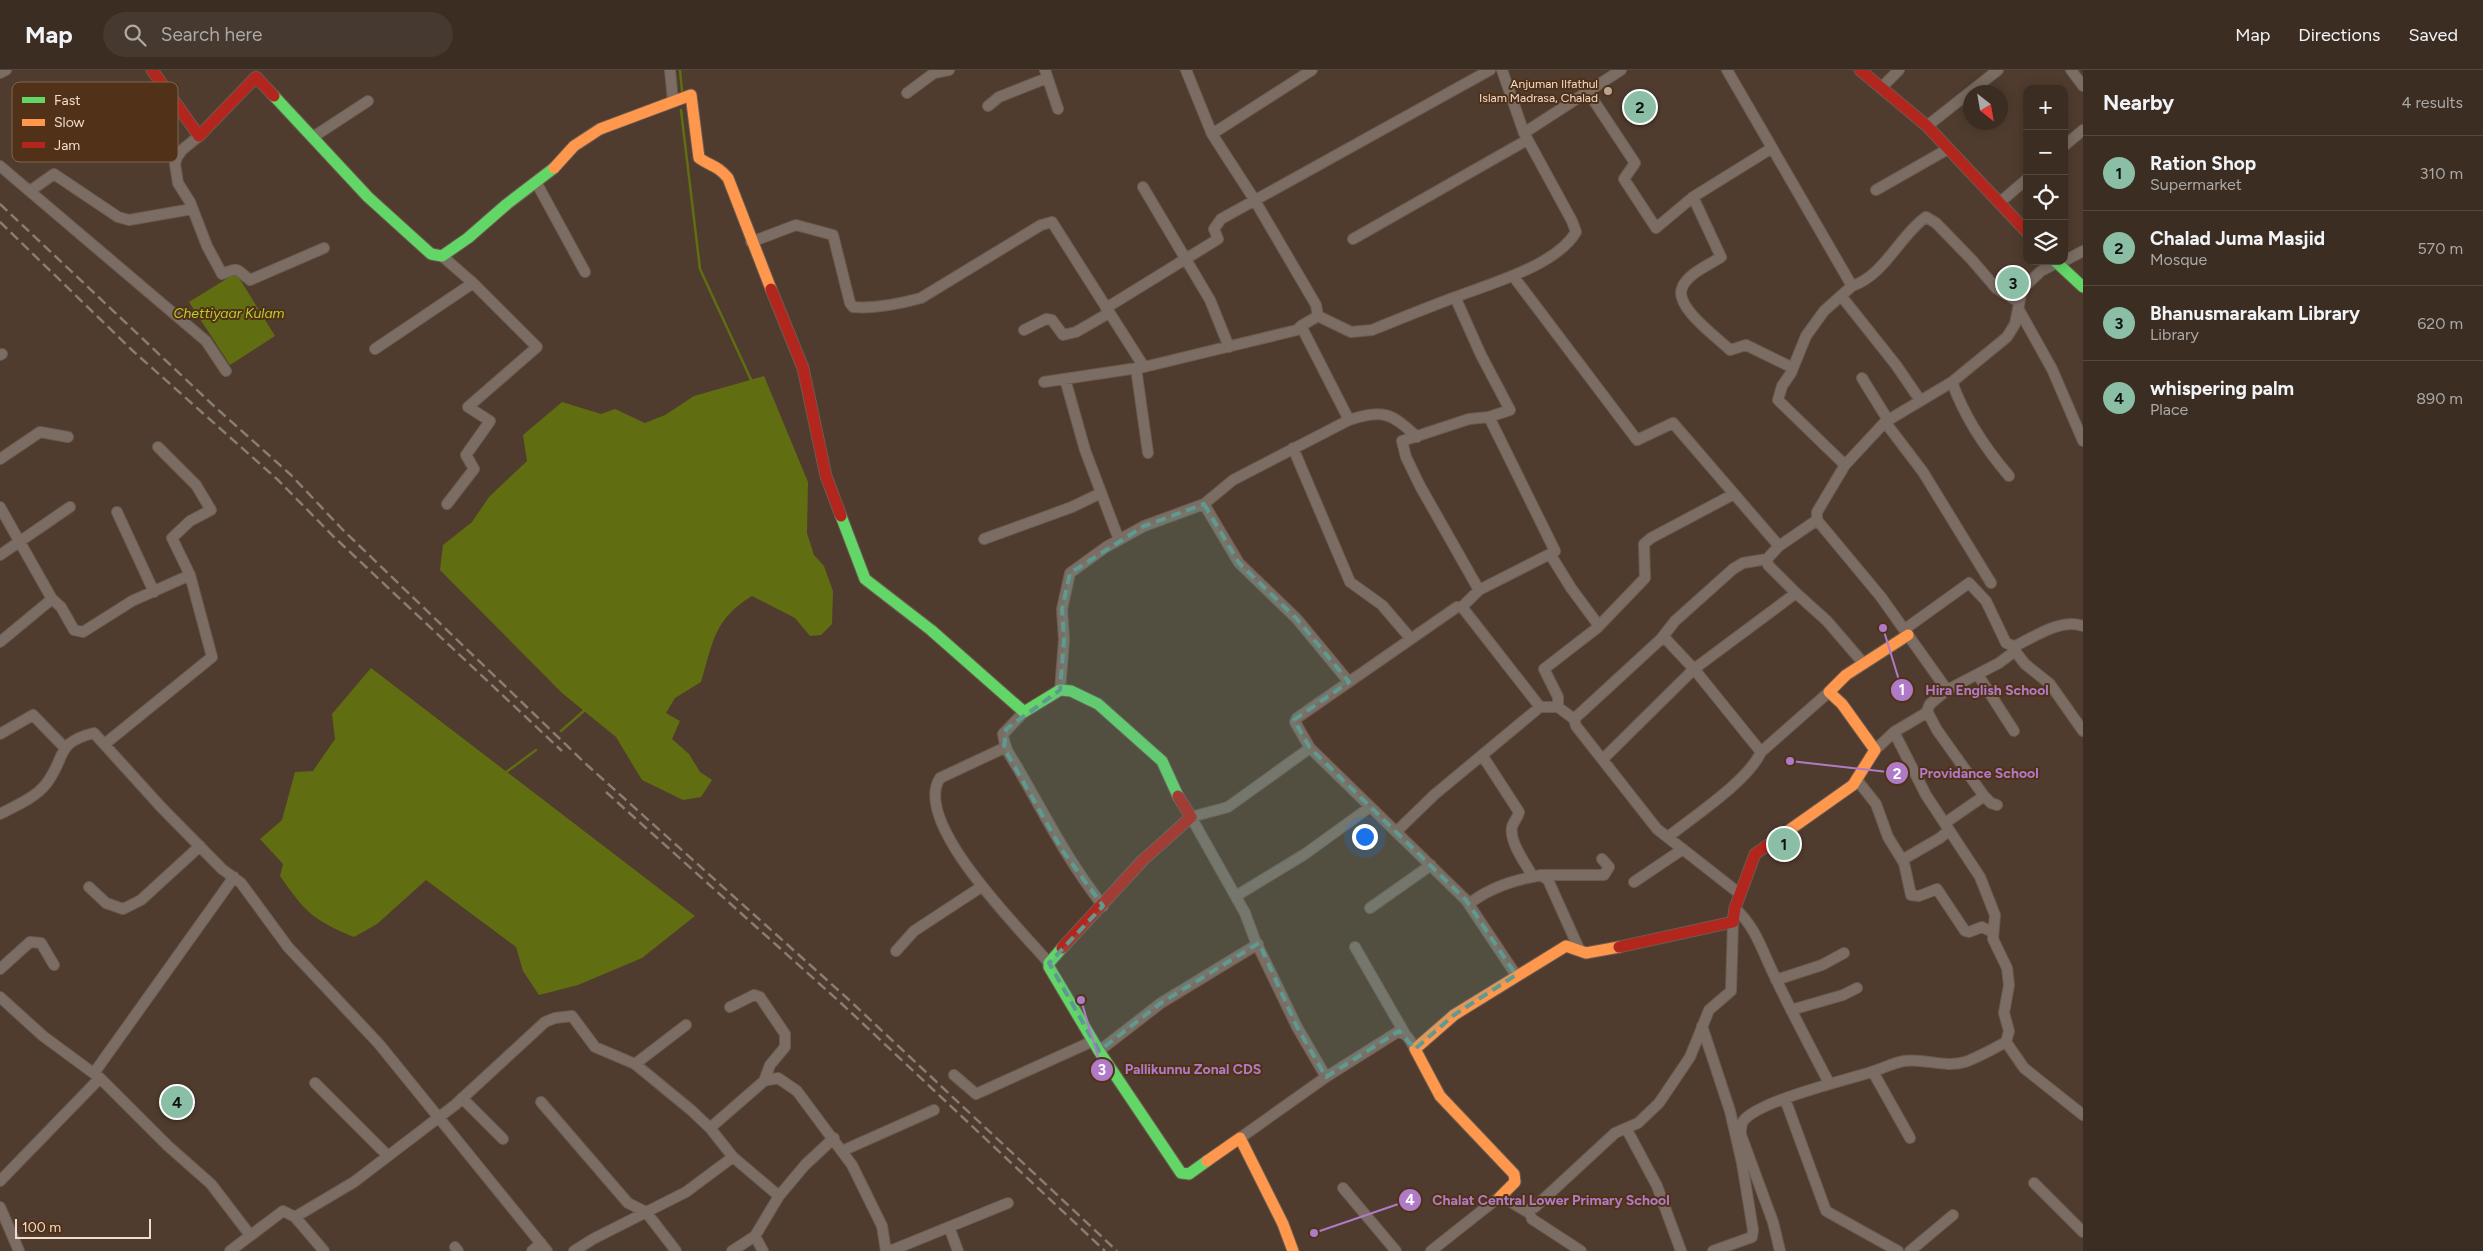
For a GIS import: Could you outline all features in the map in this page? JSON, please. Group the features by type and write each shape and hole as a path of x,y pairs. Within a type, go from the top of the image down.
{"street":[{"path":"0,73 6,70"},
{"path":"152,70 161,82"},
{"path":"178,158 182,150 199,136 256,77 266,70"},
{"path":"670,70 673,101"},
{"path":"907,93 934,73 949,70"},
{"path":"1186,70 1212,134 1254,199 1316,305 1318,316"},
{"path":"1212,134 1312,70"},
{"path":"1024,330 1046,319 1052,320 1064,335 1076,332 1166,270 1186,260 1218,239 1214,229 1221,219 1254,199 1490,70"},
{"path":"1318,316 1351,332 1372,330 1513,276 1563,248 1576,232 1568,212 1526,137 1502,70"},
{"path":"1354,239 1526,137 1621,70"},
{"path":"1727,70 1852,286"},
{"path":"1860,70 1927,126 2023,228"},
{"path":"1881,88 1899,70"},
{"path":"1927,126 1998,70"},
{"path":"2071,70 2083,86"},
{"path":"988,106 998,97 1046,74 1058,109"},
{"path":"256,77 368,197 396,220 422,248 431,254 442,256 473,283 537,347 468,407 490,421 466,455 474,469 447,504"},
{"path":"1588,92 1635,163 1624,179 1656,228 1693,197 1772,148"},
{"path":"442,256 471,237 561,161 574,145 584,138 692,95 700,158 708,164 719,167 728,178 751,242 803,368 826,476 865,579 931,630 1024,712"},
{"path":"313,137 368,101"},
{"path":"178,107 199,136"},
{"path":"2068,143 2083,130"},
{"path":"1876,190 1948,149"},
{"path":"176,162 178,183 192,208 222,274 235,269 240,270 250,280 324,248"},
{"path":"0,166 206,341 226,371"},
{"path":"30,191 54,174 118,217 128,220 192,208"},
{"path":"536,182 585,272"},
{"path":"2000,203 2023,183"},
{"path":"1143,187 1210,300 1229,347"},
{"path":"1693,197 1721,257 1692,276 1682,286 1682,298 1698,322 1730,350 1746,345 1793,368"},
{"path":"1845,464 1778,400 1782,386 1793,368 1806,336 1824,311 1842,297 1852,286 1861,283 1873,273 1926,217 1936,223 1996,288 2019,306 2052,369 2083,441"},
{"path":"751,242 796,225 833,235 850,303 853,307 865,308 899,304 921,298 1041,225 1052,222 1108,310 1140,368 1148,453"},
{"path":"2068,257 2083,251"},
{"path":"1946,690 1881,597 1817,520 1817,512 1845,464 1886,421 1952,382 2007,337 2015,324 2022,289 2041,272 2052,265"},
{"path":"2063,265 2083,286"},
{"path":"1513,276 1638,440 1672,423 1779,546"},
{"path":"375,349 473,283"},
{"path":"1455,297 1481,355 1510,410 1489,417 1469,419 1402,441 1406,458 1479,590"},
{"path":"1842,297 1896,365 1920,400"},
{"path":"1044,382 1140,368 1229,347 1297,330 1318,316"},
{"path":"1301,326 1349,420"},
{"path":"1862,378 1886,421 1923,472 1991,583"},
{"path":"1065,379 1085,450 1119,540"},
{"path":"1952,382 1962,407 2009,476"},
{"path":"1060,690 1064,640 1062,610 1070,573 1119,540 1144,526 1204,504 1233,480 1349,420 1368,414 1395,416 1417,436"},
{"path":"1489,417 1555,551 1479,590 1462,607 1457,607 1410,639 1297,718 1295,722 1310,748 1469,904 1516,976"},
{"path":"0,458 40,432 68,437"},
{"path":"106,743 212,656 190,575 172,538 190,521 211,510 196,485 158,447"},
{"path":"1293,448 1350,582 1382,605 1410,639"},
{"path":"984,540 1072,507 1101,493"},
{"path":"1558,707 1558,697 1544,669 1599,626 1645,578 1644,544 1651,538 1734,494"},
{"path":"1204,504 1239,563 1298,619 1349,682"},
{"path":"0,507 52,599 60,607 74,630 82,632 132,601 190,575"},
{"path":"0,555 70,508"},
{"path":"117,512 154,592"},
{"path":"1574,719 1663,636 1675,621 1734,570 1743,563 1767,559 1779,546 1817,520"},
{"path":"1550,554 1571,588 1599,626"},
{"path":"1767,559 1772,571 1827,621 1864,664"},
{"path":"1668,838 1727,790 1757,762 1761,752 1846,675 1864,664 1969,584 1972,584 1986,601 2006,643 2016,649 2025,664 2050,684 2083,731"},
{"path":"1604,758 1694,668 1796,593"},
{"path":"0,642 52,599"},
{"path":"1462,607 1540,708"},
{"path":"1528,1211 1540,1204 1615,1133 1638,1123 1659,1103 1690,1057 1709,1010 1730,991 1732,922 1754,854 1853,784 1875,750 1894,732 1927,712 1930,704 1946,690 1978,675 2016,649 2062,625 2076,623 2083,626"},
{"path":"1663,636 1694,668 1761,752"},
{"path":"1978,675 2014,732"},
{"path":"1103,906 1062,850 1020,772 1004,748 1003,734 1024,712 1060,690 1071,691 1098,704 1153,750 1171,777 1177,794 1236,896 1297,1027 1326,1076"},
{"path":"1829,692 1842,704 1875,750"},
{"path":"1396,832 1434,795 1540,708 1558,707 1574,719 1576,726 1604,758 1657,829 1740,894"},
{"path":"1927,712 1936,730 1984,796 1991,803 1997,805"},
{"path":"0,734 33,715 64,747"},
{"path":"1780,1251 1774,1222 1745,1151 1741,1125 1745,1119 1765,1107 1828,1083 1873,1072 1905,1060 1934,1063 1964,1062 2006,1042 2010,1031 2004,1013 2008,985 2007,968 1992,932 1995,915 1990,900 1980,877 1926,795 1894,732"},
{"path":"0,814 37,794 47,783 64,747 76,737 94,733 106,743 161,807 241,883 288,947 379,1044 544,1247 532,1251"},
{"path":"1004,748 940,778 933,794 937,810 956,851 981,887 1049,963 1096,1046 1181,1173 1189,1174 1326,1076 1396,1033 1405,1034"},
{"path":"1049,963 1143,860 1191,817 1228,807 1310,748"},
{"path":"1482,755 1519,812 1512,827 1515,842 1537,876 1548,880 1580,951"},
{"path":"1857,780 1876,804 1888,837 1902,860 1908,875 1911,895 1919,896 1937,889 1965,931 1969,932 1982,927 1992,932"},
{"path":"1902,860 1940,838 1947,826 1984,796"},
{"path":"1236,896 1305,854 1370,807"},
{"path":"89,887 106,903 123,909 141,900 200,846"},
{"path":"1634,882 1683,849"},
{"path":"1469,904 1480,894 1537,876 1604,875 1609,868 1602,859"},
{"path":"1370,908 1431,866"},
{"path":"1,1177 97,1075 234,877"},
{"path":"896,951 914,931 981,887"},
{"path":"1735,908 1749,920 1776,980 1828,1083"},
{"path":"1415,1049 1454,1015 1566,946 1586,953 1655,941 1732,922"},
{"path":"0,969 30,942 40,943 54,965"},
{"path":"954,1075 976,1094 1096,1046 1161,1003 1258,944"},
{"path":"1355,947 1415,1049 1440,1096 1514,1174 1515,1182 1500,1197 1431,1251"},
{"path":"1776,980 1822,964 1844,953"},
{"path":"1791,1010 1843,995 1857,988"},
{"path":"730,1007 754,995 760,997 785,1034 785,1047 770,1064 764,1081"},
{"path":"0,998 43,1036 97,1075 168,1146 211,1184 250,1235"},
{"path":"295,1217 354,1182 438,1118 545,1022 554,1018 572,1016 595,1047 635,1064 692,1110 710,1128 733,1157 779,1196"},
{"path":"635,1064 686,1025"},
{"path":"1702,1026 1716,1062 1741,1155 1753,1230 1752,1237 1713,1251"},
{"path":"2006,1042 2024,1068 2083,1115"},
{"path":"1873,1072 1910,1138"},
{"path":"710,1128 764,1081 778,1078 798,1091 852,1165 882,1226 886,1251"},
{"path":"315,1083 388,1156"},
{"path":"462,1098 503,1139"},
{"path":"1785,1099 1826,1211 1898,1251"},
{"path":"541,1102 628,1202 646,1212 676,1251"},
{"path":"842,1151 934,1110"},
{"path":"1626,1128 1657,1186 1681,1251"},
{"path":"732,1251 755,1236 779,1196 805,1165 834,1138"},
{"path":"1240,1138 1283,1224 1293,1251"},
{"path":"574,1251 593,1239 686,1192 733,1157"},
{"path":"2034,1183 2083,1232"},
{"path":"1343,1188 1396,1251"},
{"path":"1500,1197 1528,1211 1532,1219 1580,1251"},
{"path":"890,1251 1008,1203"},
{"path":"0,1208 19,1251"},
{"path":"230,1251 283,1211 295,1217 324,1251"},
{"path":"1910,1251 1953,1215"},
{"path":"949,1227 958,1251"},
{"path":"755,1236 764,1251"}],"highlighted area":[{"path":"1204,504 1239,563 1297,619 1349,682 1294,720 1310,748 1466,900 1516,975 1454,1015 1415,1049 1399,1031 1326,1077 1297,1027 1259,943 1161,1003 1099,1051 1049,963 1103,906 1062,850 1004,748 1006,729 1060,690 1064,640 1062,609 1070,573 1144,526"}],"water":[{"name":"Chettiyaar Kulam","path":"236,273 275,336 230,365 189,302"},
{"path":"764,376 808,482 807,533 814,555 824,566 833,591 832,624 821,635 810,636 795,618 752,596 739,605 722,623 712,643 701,682 675,698 666,713 680,721 672,739 689,754 700,772 712,780 701,797 683,800 642,780 616,737 562,693 440,570 443,545 472,522 489,497 527,461 523,435 562,402 601,414 615,409 645,423 665,415 694,396"},
{"path":"371,668 695,916 642,958 578,985 539,995 523,971 516,947 426,880 377,924 354,937 319,920 311,914 296,898 280,876 283,864 260,839 282,820 295,772 313,771 335,739 332,714"}],"waterway":[{"path":"680,70 682,91"},
{"path":"681,110 700,269 753,384"},
{"path":"561,731 586,709"},
{"path":"505,773 536,750"}],"railway":[{"path":"0,204 215,407 291,475 342,529 587,765 847,998 1117,1251"},
{"path":"0,222 133,351 278,480 333,536 562,751"},
{"path":"606,792 842,1004 1105,1251"}],"traffic: fast":[{"path":"274,96 368,197 431,254 442,256 468,238 507,204 554,168"},
{"path":"2059,265 2083,287"},
{"path":"841,516 865,579 931,630 1024,712 1060,690 1071,691 1098,704 1162,761 1178,796"},
{"path":"1062,948 1049,963 1049,967 1099,1051 1181,1173 1189,1174 1207,1161"}],"traffic: slow":[{"path":"554,168 574,146 600,129 691,95 699,158 717,168 728,178 771,289"},
{"path":"1778,838 1853,785 1875,750 1842,704 1829,692 1846,675 1908,635"},
{"path":"1500,1197 1515,1182 1514,1174 1440,1096 1415,1049 1454,1015 1566,946 1586,953 1619,947"},
{"path":"1207,1161 1240,1138 1283,1224 1293,1251"}],"traffic: jam":[{"path":"152,70 161,82"},
{"path":"1860,70 1927,126 2023,228"},
{"path":"178,107 199,136 256,77 274,96"},
{"path":"771,289 803,368 826,476 841,516"},
{"path":"1062,948 1143,860 1191,817 1178,796"},
{"path":"1619,947 1733,922 1735,908 1755,854 1778,838"}],"place":[{"name":"Anjuman Ilfathul Islam Madrasa, Chalad","path":"1608,91"},
{"name":"Chalad Juma Masjid","path":"1640,107"},
{"name":"Bhanusmarakam Library","path":"2013,283"},
{"name":"Hira English School","path":"1883,628"},
{"name":"Providance School","path":"1790,761"},
{"name":"Ration Shop","path":"1784,844"},
{"name":"Pallikunnu Zonal CDS","path":"1081,1000"},
{"name":"whispering palm","path":"177,1102"},
{"name":"Chalat Central Lower Primary School","path":"1314,1233"}]}
